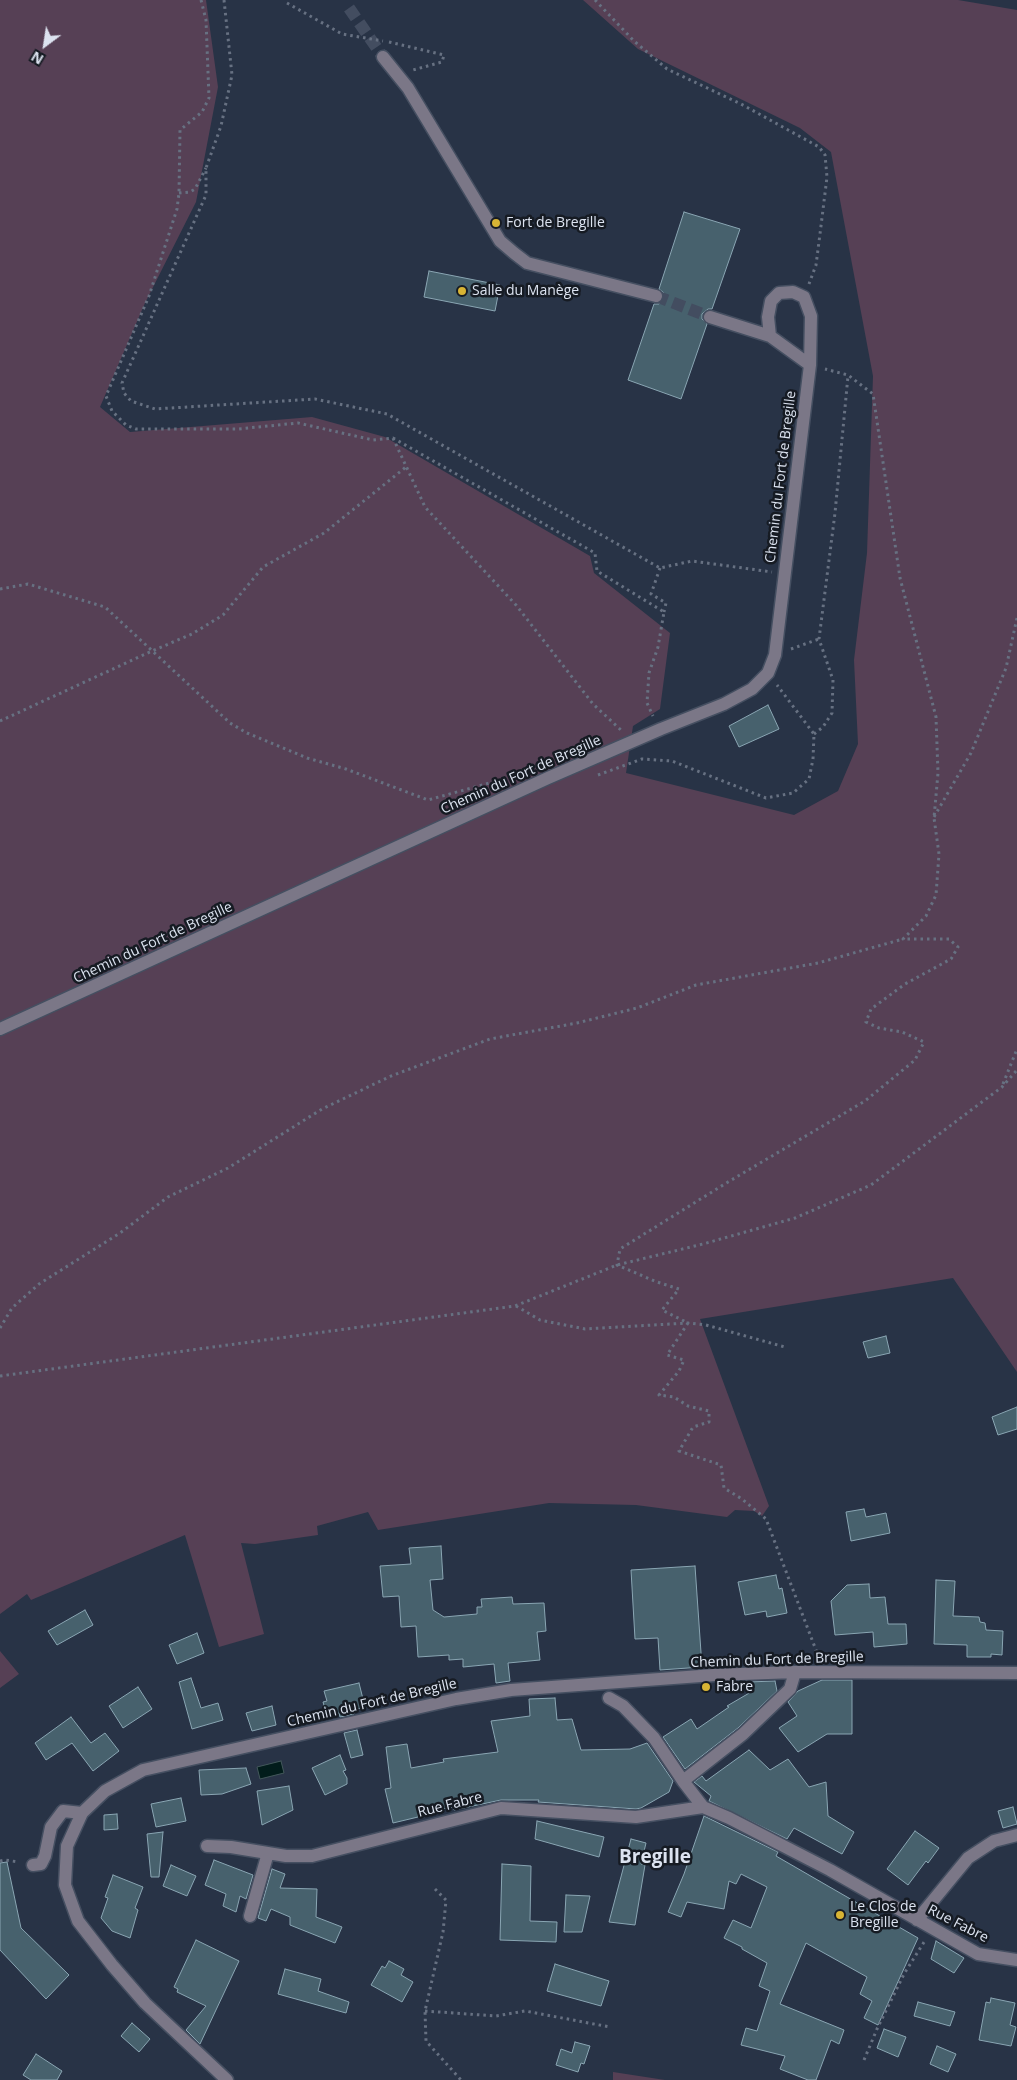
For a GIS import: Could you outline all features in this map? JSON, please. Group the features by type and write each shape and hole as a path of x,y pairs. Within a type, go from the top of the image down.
{"street":[{"path":"383,57 408,88 500,241 528,263 656,296"},
{"path":"770,336 768,318 772,301 779,293 793,292 804,297"},
{"name":"Chemin du Fort de Bregille","path":"0,1029 633,741 724,704 752,688 768,673 775,655 810,365 811,316 804,297"},
{"path":"710,316 770,336 810,365"},
{"path":"682,1781 743,1734 790,1689 795,1672"},
{"name":"Chemin du Fort de Bregille","path":"227,2080 145,2003 112,1965 78,1921 65,1885 66,1846 82,1813 104,1791 143,1770 456,1699 545,1687 714,1675 795,1672 1017,1673"},
{"name":"Rue Fabre","path":"609,1698 623,1706 654,1738 682,1781 703,1807 729,1818 830,1870 978,1954 1017,1960"},
{"name":"Rue Fabre","path":"207,1846 231,1847 268,1854 312,1856 501,1808 636,1817 703,1807"},
{"path":"33,1865 41,1864 45,1856 51,1827 63,1811 82,1813"},
{"path":"917,1920 968,1858 994,1842 1017,1835"},
{"path":"250,1916 268,1854"}],"path":[{"path":"202,0 206,20 209,98 202,112 180,130 177,209 149,296 106,396 112,411 126,425 136,429 238,429 298,423 373,440 393,438 595,553 597,571 664,612"},
{"path":"179,193 190,192 195,189 206,168 221,126 232,75 224,0"},
{"path":"595,0 634,41 667,68 741,104 819,147 825,154 827,177 816,265 804,297"},
{"path":"206,168 206,195 122,383 124,392 131,401 155,409 315,399 387,414 660,568 692,561 785,573"},
{"path":"810,365 848,376 873,394 900,578 936,717 938,774 934,818 939,854 936,895 926,916 903,939"},
{"path":"814,734 823,728 832,713 833,680 818,639 834,513 848,376"},
{"path":"393,438 425,507 516,606 593,704 633,741"},
{"path":"0,721 192,634 222,615 263,567 324,533 406,467"},
{"path":"660,568 650,594 666,604 658,647 649,674 646,703 654,720 661,729"},
{"path":"0,589 28,584 105,607 230,722 248,733 307,758 346,769 428,800 493,782 512,780"},
{"path":"934,818 971,753 1006,668 1017,618"},
{"path":"775,655 818,639"},
{"path":"595,776 642,759 672,761 766,798 793,793 809,779 814,759 814,734 768,673"},
{"path":"0,1328 12,1308 39,1284 120,1233 168,1197 228,1168 322,1109 390,1076 490,1039 577,1023 637,1008 696,985 818,963 903,939 949,939 958,947 951,959 904,984 871,1009 866,1022 878,1028 902,1032 924,1042 915,1060 865,1101 728,1182 620,1249 617,1265"},
{"path":"1002,1087 1017,1049"},
{"path":"0,1376 515,1306 617,1265 704,1244 795,1218 871,1185 1002,1087 1017,1070"},
{"path":"617,1265 679,1289 662,1310 688,1323"},
{"path":"515,1306 540,1320 585,1329 688,1323 706,1325 784,1347"},
{"path":"688,1323 667,1355 684,1360 679,1371 659,1395 674,1397 688,1406 709,1411 709,1422 693,1427 680,1451 720,1465 724,1488 742,1499 766,1519 820,1662"},
{"path":"435,1889 446,1900 442,1932 425,2011 426,2041 461,2080"},
{"path":"864,2060 904,1974 933,1929"},
{"path":"425,2011 496,2016 525,2011 610,2027"}],"shaded area":[{"path":"0,0 206,0 218,87 196,202 145,303 100,407 130,432 312,417 385,437 590,556 594,573 670,633 660,709 633,726 626,773 794,815 838,791 858,744 854,660 867,553 873,376 831,152 800,128 638,49 583,0 958,0 1017,10 1017,1372 953,1278 700,1319 769,1506 762,1516 754,1511 735,1510 727,1517 636,1505 549,1503 378,1530 368,1512 317,1526 318,1535 255,1544 241,1543 264,1634 219,1647 185,1535 31,1600 27,1594 0,1614"},
{"path":"0,1651 19,1674 0,1688"},
{"path":"281,1761 284,1773 260,1779 257,1767"},
{"path":"613,2072 665,2080 613,2080"}],"building":[{"path":"684,212 740,229 712,309 708,309 702,314 702,319 707,324 681,399 628,380 654,304 659,304 664,298 664,293 659,289"},
{"name":"Salle du Manège","path":"429,271 500,285 495,311 424,297"},
{"path":"768,705 779,729 739,747 729,726"},
{"path":"886,1336 890,1353 868,1358 863,1342"},
{"path":"1017,1407 1017,1429 998,1435 992,1417"},
{"path":"864,1509 866,1517 886,1513 890,1533 851,1541 846,1512"},
{"path":"441,1546 443,1579 430,1580 433,1610 444,1617 477,1614 477,1607 482,1607 481,1599 512,1597 513,1604 544,1603 546,1631 537,1632 540,1660 508,1663 510,1681 496,1683 494,1664 463,1667 463,1659 449,1660 449,1655 418,1657 416,1626 401,1627 399,1596 383,1597 380,1566 411,1564 409,1548"},
{"path":"695,1566 702,1667 660,1670 658,1638 635,1639 631,1570"},
{"path":"776,1575 779,1589 782,1588 787,1613 767,1617 766,1611 745,1615 738,1582"},
{"path":"936,1580 955,1581 953,1616 979,1617 980,1622 985,1623 986,1630 1003,1631 1002,1655 991,1654 991,1657 967,1657 967,1645 934,1644"},
{"path":"869,1584 870,1598 885,1597 888,1624 906,1624 907,1644 874,1647 873,1632 835,1635 831,1601 847,1585"},
{"path":"85,1610 93,1625 57,1645 48,1631"},
{"path":"197,1633 204,1653 177,1664 169,1645"},
{"path":"191,1678 201,1708 218,1703 223,1720 192,1729 179,1682"},
{"path":"822,1680 852,1680 852,1734 827,1734 798,1752 779,1728 797,1716 788,1702 798,1691"},
{"path":"775,1681 777,1691 738,1728 685,1769 663,1737 691,1719 697,1729 729,1707 727,1706 751,1692 748,1682"},
{"path":"359,1683 365,1707 353,1710 354,1714 340,1717 339,1713 327,1716 323,1702 327,1701 324,1691"},
{"path":"138,1687 152,1709 123,1728 109,1706"},
{"path":"555,1698 557,1720 572,1719 581,1750 630,1749 647,1743 673,1781 669,1792 636,1809 538,1802 539,1800 501,1800 454,1810 453,1807 418,1813 418,1817 393,1823 385,1789 391,1788 386,1747 407,1744 411,1768 444,1762 443,1759 498,1752 491,1721 530,1716 529,1699"},
{"path":"272,1706 276,1725 252,1731 246,1713"},
{"path":"71,1717 91,1743 105,1733 119,1751 93,1771 72,1743 46,1760 35,1743"},
{"path":"357,1730 363,1755 351,1758 344,1733"},
{"path":"749,1750 770,1770 788,1759 809,1787 826,1782 828,1816 854,1832 842,1854 794,1828 787,1839 709,1801 711,1796 694,1782 702,1776 706,1781"},
{"path":"340,1755 346,1770 343,1771 347,1778 347,1784 325,1795 312,1768"},
{"path":"246,1768 251,1784 222,1794 201,1795 199,1770"},
{"path":"289,1786 293,1810 262,1825 257,1791"},
{"path":"181,1798 186,1821 156,1827 151,1804"},
{"path":"1013,1807 1017,1824 1003,1828 998,1811"},
{"path":"117,1814 118,1829 104,1830 104,1815"},
{"path":"704,1816 778,1852 776,1856 918,1938 878,2025 864,2018 872,2001 860,1994 867,1977 806,1943 780,2004 844,2030 839,2044 831,2040 816,2080 808,2080 780,2069 785,2056 741,2045 746,2028 757,2031 770,1991 759,1986 767,1963 724,1938 733,1920 751,1928 767,1887 741,1874 736,1884 729,1881 724,1909 687,1902 681,1917 668,1912 684,1874"},
{"path":"537,1821 604,1837 599,1857 535,1839"},
{"path":"915,1831 939,1848 928,1863 926,1861 908,1885 887,1869"},
{"path":"163,1832 159,1877 151,1877 147,1834"},
{"path":"631,1839 646,1843 641,1864 645,1865 635,1925 609,1922"},
{"path":"214,1860 253,1875 246,1899 240,1896 236,1912 223,1906 226,1894 205,1885"},
{"path":"7,1862 21,1928 69,1975 46,1999 0,1950 0,1863"},
{"path":"502,1864 531,1866 530,1921 557,1922 556,1942 500,1940"},
{"path":"171,1865 196,1876 187,1896 163,1886"},
{"path":"272,1869 285,1874 280,1888 317,1889 316,1917 342,1927 335,1943 290,1925 290,1917 271,1909 266,1921 258,1918"},
{"path":"113,1875 143,1887 135,1908 138,1910 130,1938 112,1931 101,1918 108,1898 105,1897"},
{"path":"566,1895 590,1896 582,1932 564,1932"},
{"path":"196,1940 239,1961 200,2044 186,2030 206,2006 177,1992 178,1989 174,1987"},
{"path":"936,1941 964,1958 954,1973 931,1959"},
{"path":"389,1961 404,1969 401,1975 413,1982 402,2002 371,1985 382,1966 385,1968"},
{"path":"555,1964 609,1981 601,2006 547,1991"},
{"path":"285,1969 321,1979 318,1991 349,2002 346,2013 278,1994"},
{"path":"991,1998 1015,2003 1010,2025 1016,2027 1011,2046 979,2040 986,2002 990,2003"},
{"path":"918,2002 955,2012 950,2026 914,2016"},
{"path":"132,2023 150,2039 139,2052 121,2036"},
{"path":"884,2029 906,2037 898,2057 877,2048"},
{"path":"575,2042 590,2046 584,2064 581,2063 578,2072 556,2065 561,2049 572,2053"},
{"path":"937,2046 956,2054 948,2072 930,2064"},
{"path":"36,2054 62,2071 57,2080 31,2080 23,2075"}],"tunnel":[{"path":"349,8 383,57"},
{"path":"656,296 710,317"}],"place":[{"name":"Fort de Bregille","path":"496,223"},
{"name":"Salle du Manège","path":"462,291"},
{"name":"Fabre","path":"706,1687"},
{"name":"Le Clos de Bregille","path":"840,1915"}],"district":[{"name":"Bregille","path":"655,1858"}]}
